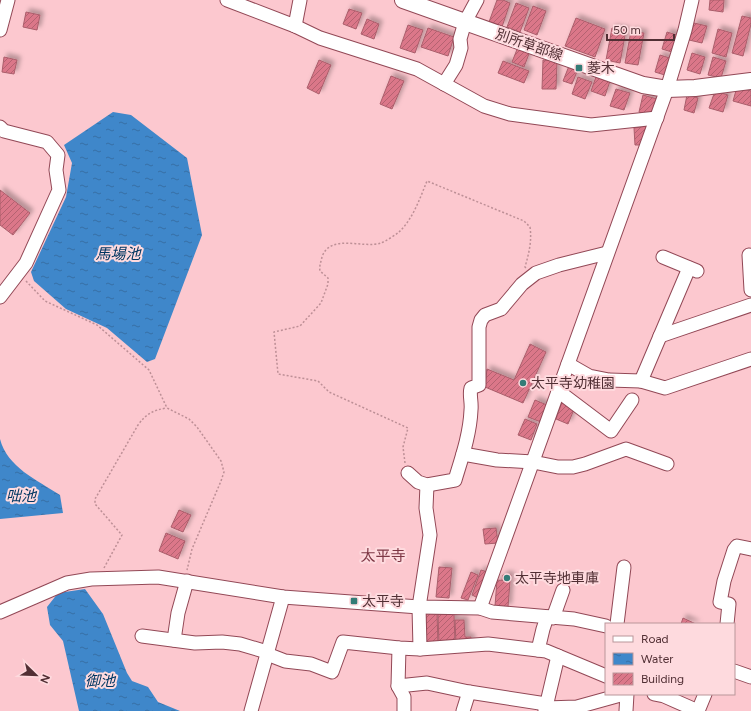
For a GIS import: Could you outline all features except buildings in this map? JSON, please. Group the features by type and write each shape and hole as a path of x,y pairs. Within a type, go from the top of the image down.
{"main road":[{"name":"別所草部線","path":"402,0 643,85 667,89 695,88 751,81"}],"street":[{"path":"0,30 8,0"},
{"path":"227,0 295,26 320,38 417,69 484,106 510,114 591,125 657,118"},
{"path":"295,26 300,0"},
{"path":"444,84 456,65 461,48 460,39 465,22 476,0"},
{"path":"480,608 657,118 667,89 692,0"},
{"path":"0,127 4,131 47,142 58,155 56,170 59,190 26,264 0,297"},
{"path":"408,474 418,482 427,485 455,480 469,429 472,408 470,395 471,388 479,385 479,327 481,320 485,315 501,309 522,284 536,273 559,265 607,253"},
{"path":"749,255 751,290"},
{"path":"641,381 660,336 693,270 663,257"},
{"path":"660,336 751,304"},
{"path":"568,364 589,376 609,380 641,381 665,388 751,359"},
{"path":"558,391 611,431 632,400"},
{"path":"463,454 497,460 533,462 558,467 573,467 626,449 667,464"},
{"path":"420,648 419,607 430,535 426,508 427,485"},
{"path":"728,623 729,604 720,602 734,550 737,546 751,549"},
{"path":"617,623 624,567"},
{"path":"0,612 67,583 98,579 158,577 283,597 419,607 480,608 492,612 550,617 605,626"},
{"path":"174,640 178,613 186,581"},
{"path":"538,650 543,629 563,590"},
{"path":"251,711 283,597"},
{"path":"142,636 195,642 240,644 285,661 311,664 332,672 344,642 399,648 488,644 546,651 605,676"},
{"path":"399,648 398,686 404,697 404,711"},
{"path":"546,708 558,656"},
{"path":"735,671 751,677"},
{"path":"398,686 427,683 546,708 577,706 620,695"},
{"path":"463,711 469,692"},
{"path":"626,711 627,695"},
{"path":"659,695 698,711 705,695"}],"path":[{"path":"408,474 404,461 404,447 408,428 329,392 318,381 278,374 274,332 300,326 321,303 328,284 328,278 320,271 319,266 323,254 329,247 336,243 380,243 399,232 410,217 427,182 524,221 530,227 531,235 531,246 525,267 532,276"},
{"path":"19,274 46,301 97,325 149,370 167,408"},
{"path":"98,579 122,535 95,504 95,499 138,425 146,415 157,410 167,408 189,419 197,427 221,461 224,472 192,549 186,581"}],"water":[{"name":"馬場池","path":"113,112 131,115 187,158 202,235 155,359 147,362 107,328 66,309 34,281 31,272 66,197 72,163 64,145"},
{"name":"咄池","path":"0,439 4,449 16,465 24,472 60,495 63,513 0,519"},
{"name":"御池","path":"85,589 103,614 127,673 132,681 148,687 158,702 180,711 79,711 63,641 50,625 47,607 58,593"}],"place":[{"name":"菱木","path":"579,68"},
{"name":"太平寺幼稚園","path":"523,383"},
{"name":"太平寺地車庫","path":"507,578"},
{"name":"太平寺","path":"354,601"}],"district":[{"name":"太平寺","path":"383,556"}]}
